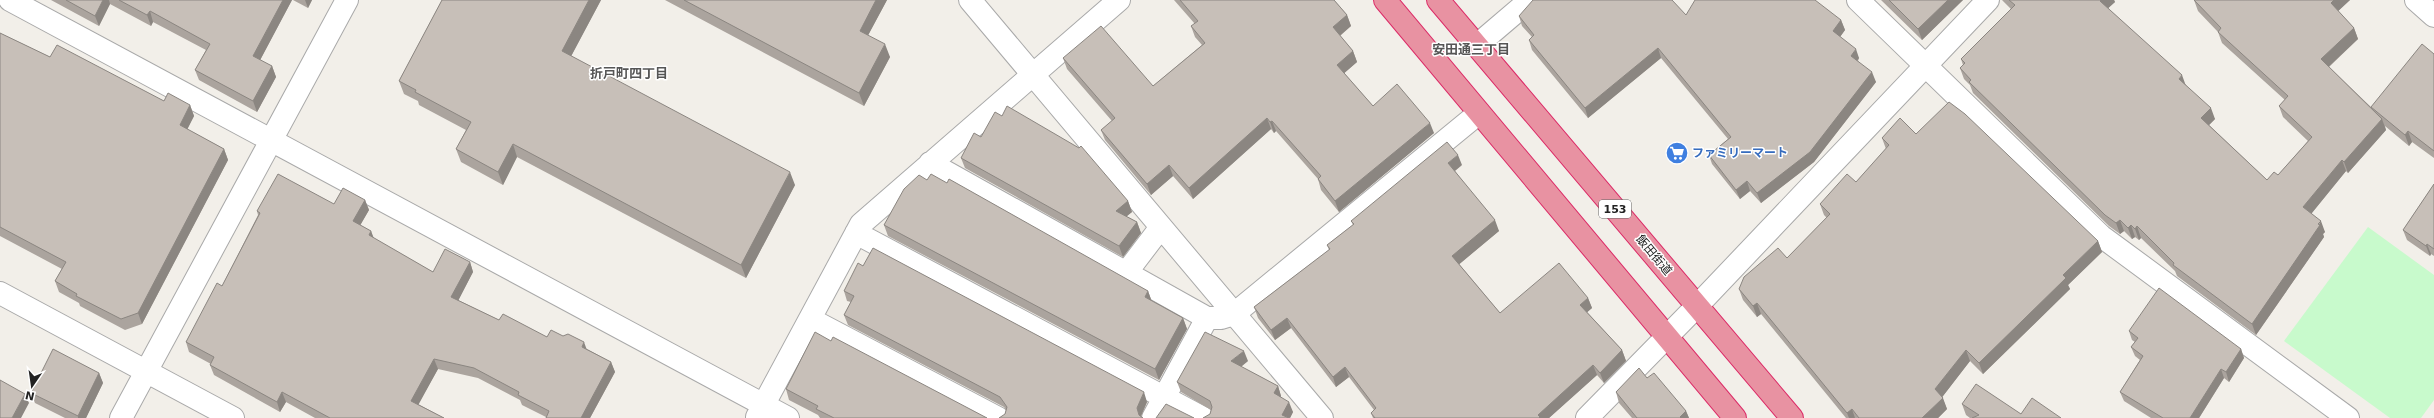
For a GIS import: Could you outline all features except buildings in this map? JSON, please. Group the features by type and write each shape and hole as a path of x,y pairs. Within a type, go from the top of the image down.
{"highway":[{"path":"1386,0 1735,418"},
{"name":"飯田街道","path":"1438,0 1792,418"}],"street":[{"path":"10,0 272,140 760,412 788,418"},
{"path":"121,418 148,372 347,0"},
{"path":"970,0 1322,418"},
{"path":"760,412 861,224 1119,0"},
{"path":"1476,46 1530,0"},
{"path":"1858,0 2101,236 2348,418"},
{"path":"1587,418 1697,306 1988,0"},
{"path":"2416,0 2434,16"},
{"path":"930,164 1206,318 1221,318 1234,314 1479,113"},
{"path":"1126,273 1161,227"},
{"path":"856,233 1203,418"},
{"path":"0,293 233,418"},
{"path":"1153,418 1206,318"},
{"path":"810,319 998,418"}],"green space":[{"path":"2368,227 2434,275 2434,400 2421,418 2390,418 2284,341"}],"place":[{"name":"ファミリーマート","path":"1677,153"}],"district":[{"name":"安田通三丁目","path":"1471,49"},
{"name":"折戸町四丁目","path":"629,73"}]}
